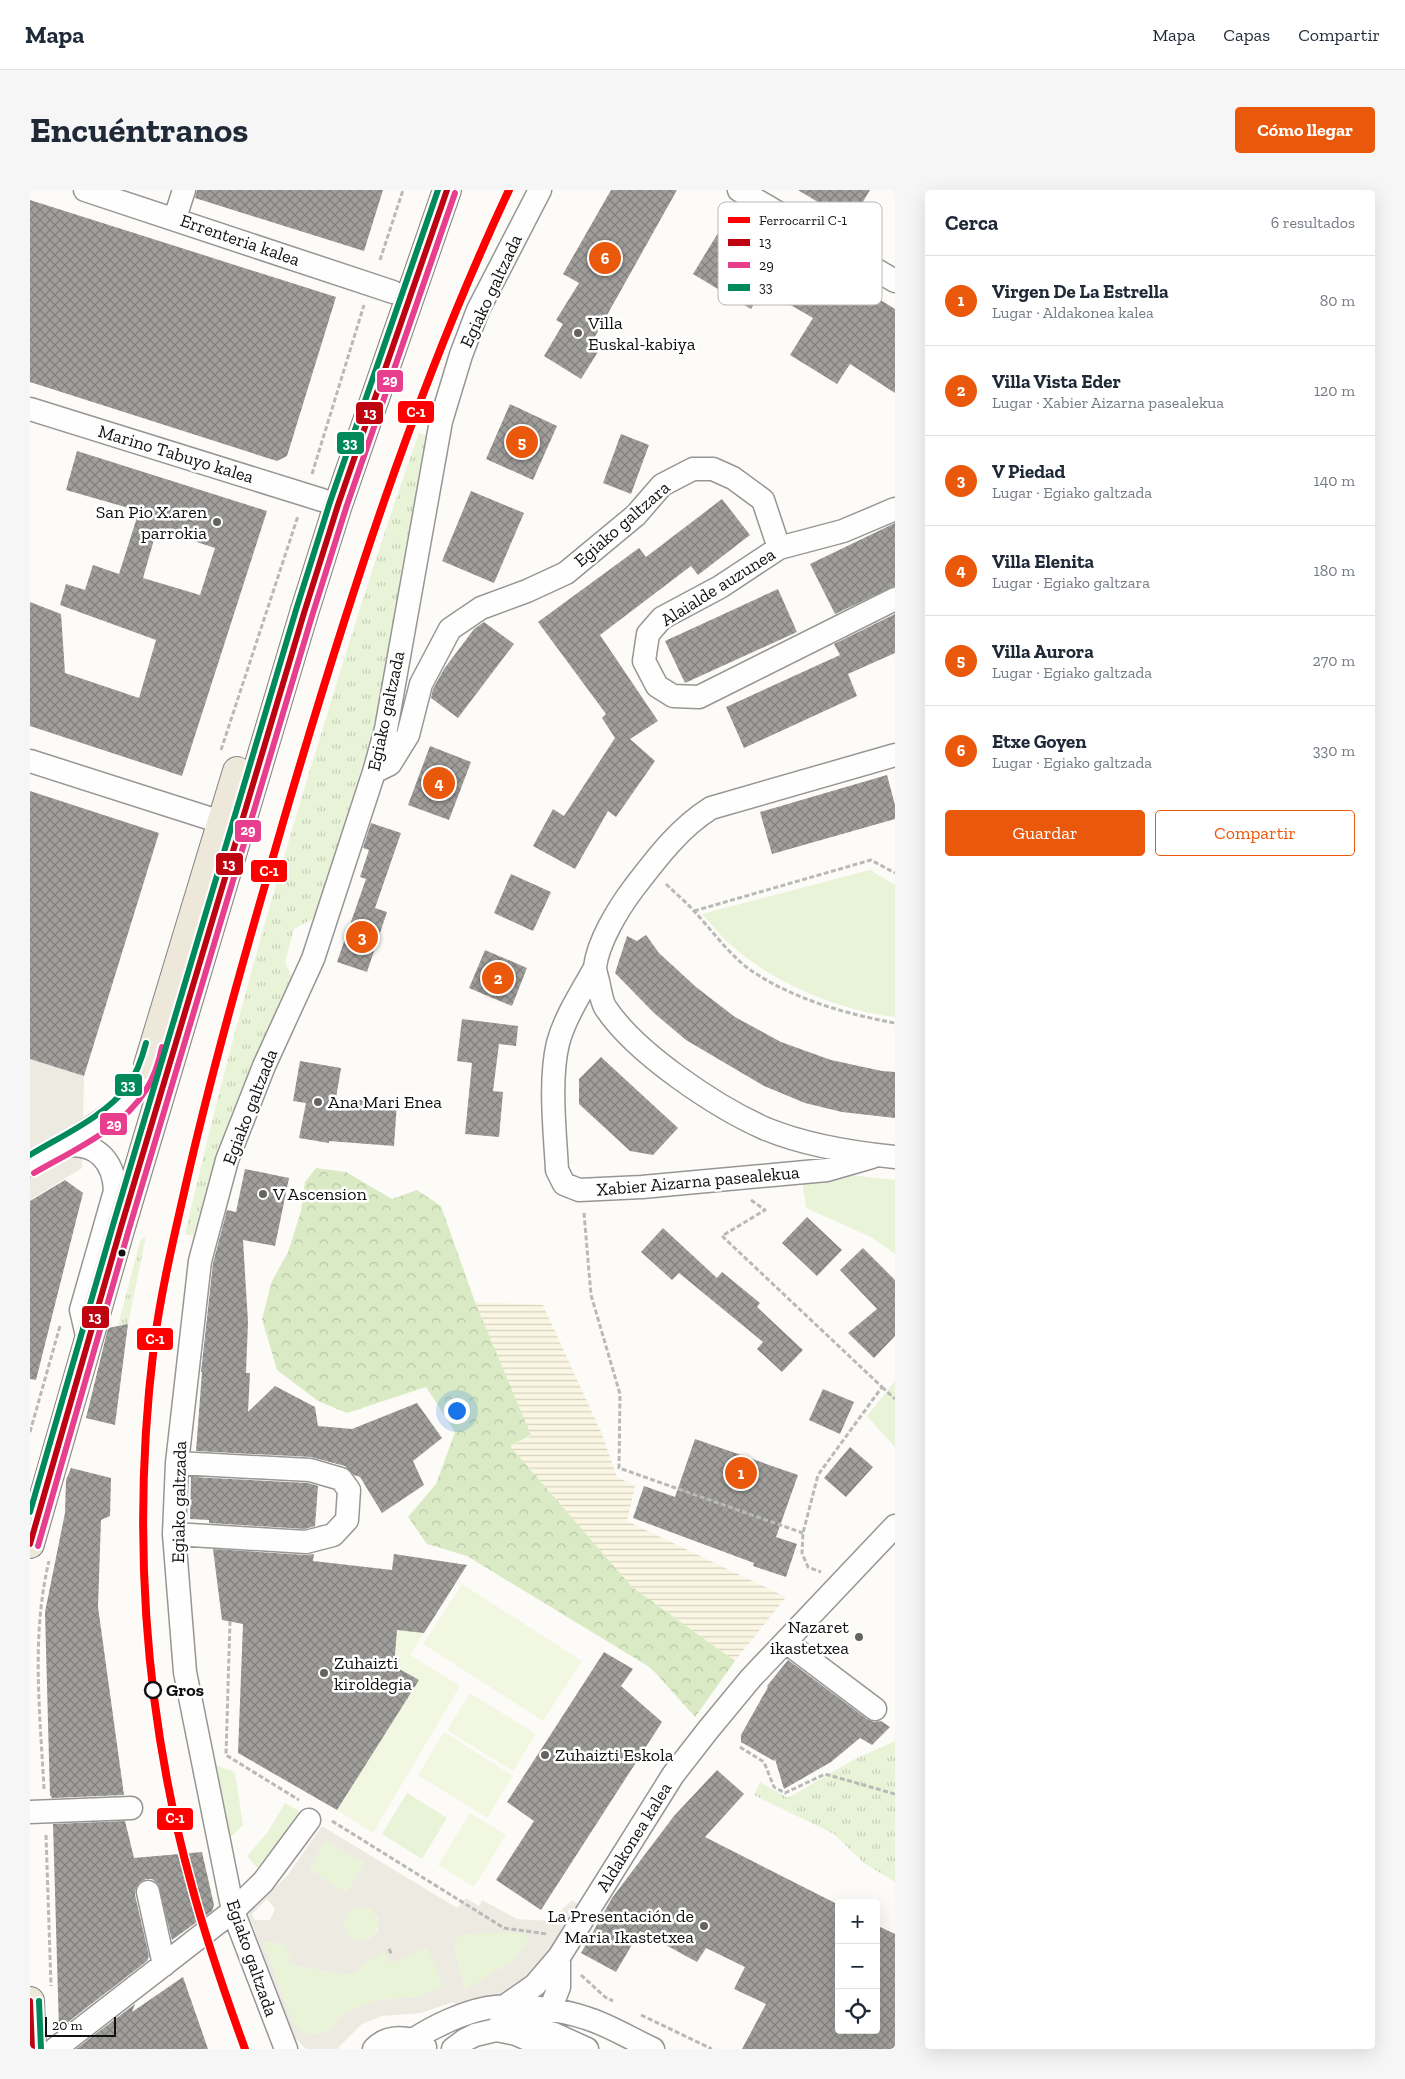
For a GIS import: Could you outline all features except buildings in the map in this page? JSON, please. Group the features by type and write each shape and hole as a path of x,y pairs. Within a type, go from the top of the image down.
{"main road":[{"path":"148,1065 221,822 311,495 393,292 428,190"},
{"path":"40,1549 34,1507 88,1340 304,613 341,496 447,190"},
{"path":"32,2049 41,1995"}],"street":[{"name":"Errenteria kalea","path":"85,190 175,218 393,292"},
{"path":"175,218 184,190"},
{"name":"Egiako galtzada","path":"286,2049 233,1911 185,1672 174,1534 177,1464 200,1261 228,1160 264,1066 313,959 374,772 386,728 441,421 461,355 478,310 540,190"},
{"path":"740,190 760,202"},
{"path":"882,274 895,282"},
{"name":"Marino Tabuyo kalea","path":"30,409 311,495"},
{"name":"Egiako galtzara","path":"374,772 390,764 408,735 420,684 450,630 481,608 527,591 566,572 636,515 662,485 693,470 713,469 734,478 763,500 779,548"},
{"name":"Alaialde auzunea","path":"895,509 843,531 779,548 720,587 662,618 648,634 644,661 657,686 674,696 699,697 895,599"},
{"name":"Xabier Aizarna pasealekua","path":"886,1156 827,1170 642,1187 579,1190 564,1184 557,1170 554,1070 558,1042 574,1004 595,968 606,933 626,899 649,868 693,820 711,808 895,755"},
{"path":"30,760 221,822"},
{"name":"Xabier Aizarna pasealekua","path":"595,968 604,1005 624,1032 674,1074 717,1103 767,1129 821,1146 886,1156"},
{"path":"33,1160 64,1146 128,1101 144,1078 148,1065"},
{"path":"64,1146 82,1145 99,1153 107,1161 115,1180 115,1191 81,1310 88,1340"},
{"path":"174,1534 306,1542 333,1535 347,1520 349,1490 340,1479 310,1470 177,1464"},
{"name":"Aldakonea kalea","path":"505,2006 536,1984 564,1949 673,1775 751,1678 895,1526"},
{"path":"786,1642 875,1708"},
{"path":"37,1811 131,1808"},
{"path":"55,2049 233,1911 263,1882 312,1813"},
{"path":"148,1892 164,1964"},
{"path":"497,2030 503,2020 532,2017 550,2010 559,1987 564,1949"},
{"path":"564,1949 568,1989 577,2002 588,2011 623,2028 646,2046"},
{"path":"374,2049 389,2040 402,2038 420,2044 428,2031 486,2008 505,2006 550,2010 586,2018 646,2046"},
{"path":"453,2049 470,2037 517,2025 552,2041 587,2049"}],"path":[{"path":"380,260 403,190"},
{"path":"220,753 311,495 365,301"},
{"path":"694,910 871,860 895,873"},
{"path":"649,868 694,910 718,939 754,973 791,992 840,1011 895,1023"},
{"path":"579,1190 584,1208 591,1295 620,1394 620,1468 803,1533"},
{"path":"750,1199 765,1210 722,1236 895,1399"},
{"path":"824,1573 808,1567 802,1553 803,1533 818,1475 882,1387"},
{"path":"40,1549 44,1580 39,1619 37,1811 41,1995"},
{"path":"230,1621 226,1755 312,1813 504,1928 560,1936 564,1949 580,1948 575,1958 578,1971 605,1997 614,2002"},
{"path":"740,1748 764,1762 774,1787 785,1794 825,1774 895,1794"},
{"path":"389,1949 392,1955"},
{"path":"641,2015 712,2049"}],"shaded area":[{"path":"30,1059 84,1076 82,1168 30,1200"},
{"path":"475,1302 543,1305 602,1434 617,1477 635,1486 627,1521 786,1597 735,1661 632,1587 510,1446 531,1436"},
{"path":"322,1826 457,1908 466,1898 479,1906 482,1900 517,1919 550,1921 572,1900 580,1905 541,1964 508,1991 465,2010 453,2002 421,2013 382,2016 362,2024 337,2049 306,2049 294,2037 248,1913 287,1876","holes":["325,1841 364,1863 347,1892 309,1870","267,1899 275,1909 270,1920 255,1920 252,1914","360,1906 371,1909 378,1918 378,1930 365,1940 354,1939 344,1927 344,1921 349,1911","506,1932 524,1934 528,1941 511,1962 465,1989 454,1946 460,1935","263,1942 273,1942 286,1946 290,1965 342,1974 355,1974 363,1965 384,1952 390,1964 427,1948 443,1986 417,1997 377,2000 342,2014 331,2029 320,2034 311,2034 299,2029 292,2020"]}],"green space":[{"path":"419,433 428,436 375,726 314,918 294,929 285,962 293,979 216,1154 193,1236 185,1234 232,1043 285,854 357,617"},
{"path":"870,870 895,885 895,1017 854,1009 791,985 753,963 723,937 702,914"},
{"path":"316,1168 346,1172 392,1199 417,1190 441,1206 475,1302 531,1435 510,1446 632,1587 735,1661 695,1717 651,1668 467,1556 427,1544 408,1517 436,1484 455,1432 426,1387 347,1413 318,1401 277,1370 262,1319 272,1281 288,1252 301,1211 305,1182"},
{"path":"850,1175 895,1180 895,1254 871,1237 806,1208 802,1180"},
{"path":"146,1236 128,1324 118,1326 140,1241"},
{"path":"895,1381 895,1447 867,1416"},
{"name":"Zuhaizti kiroldegia","path":"213,1549 391,1570 394,1554 467,1565 410,1655 460,1686 373,1833 337,1810 243,1624 222,1620"},
{"path":"462,1584 582,1661 543,1721 423,1644"},
{"path":"470,1693 536,1734 513,1771 447,1730"},
{"path":"444,1732 513,1776 487,1818 418,1775"},
{"path":"895,1741 895,1882 864,1863 834,1834 754,1795 760,1782 788,1798 853,1760"},
{"path":"215,1765 235,1772 243,1825 229,1839"},
{"path":"407,1793 447,1818 422,1859 382,1834"},
{"path":"285,1803 299,1811 280,1842 257,1868 247,1856 267,1833"},
{"path":"470,1813 506,1835 474,1887 438,1865"},
{"path":"325,1841 364,1863 347,1892 309,1870"},
{"path":"361,1906 368,1907 373,1911 377,1916 377,1930 373,1935 368,1939 361,1940 354,1939 349,1935 345,1930 344,1923 345,1916 349,1911 354,1907"},
{"path":"506,1931 524,1934 528,1941 511,1962 465,1989 454,1946 460,1935"},
{"path":"263,1942 273,1942 286,1946 290,1954 290,1965 342,1974 355,1974 363,1965 384,1951 390,1964 427,1948 444,1986 417,1997 377,2000 342,2014 331,2029 320,2034 311,2034 299,2029 292,2020"}],"rail line":[{"name":"C-1","path":"245,2049 216,1967 191,1883 162,1751 152,1684 143,1548 147,1412 154,1345 172,1244 220,1046 284,819 332,659 384,500 413,422 475,266 509,190"}],"transit line":[{"name":"33","path":"30,1512 113,1225 296,610 330,502 438,190"},
{"name":"13","path":"30,1544 121,1227 304,613 338,505 447,190"},
{"name":"29","path":"38,1546 129,1229 312,616 346,508 455,193"},
{"name":"33","path":"30,1155 82,1125 118,1097 134,1076 146,1043"},
{"name":"29","path":"34,1173 95,1138 124,1116 136,1104 149,1085 162,1047"},
{"name":"13","path":"30,2001 32,2049"},
{"name":"33","path":"39,2001 41,2049"}],"place":[{"name":"Etxe Goyen","path":"605,258"},
{"name":"Villa Euskal-kabiya","path":"578,333"},
{"name":"Villa Aurora","path":"522,442"},
{"name":"San Pio X.aren parrokia","path":"217,522"},
{"name":"Villa Elenita","path":"439,783"},
{"name":"V Piedad","path":"362,937"},
{"name":"Villa Vista Eder","path":"498,978"},
{"name":"Ana Mari Enea","path":"318,1102"},
{"name":"V Ascension","path":"263,1194"},
{"name":"Virgen De La Estrella","path":"741,1473"},
{"name":"Nazaret ikastetxea","path":"859,1637"},
{"name":"Zuhaizti kiroldegia","path":"324,1673"},
{"name":"Gros","path":"153,1690"},
{"name":"Zuhaizti Eskola","path":"545,1755"},
{"name":"La Presentación de Maria Ikastetxea","path":"704,1926"}]}
